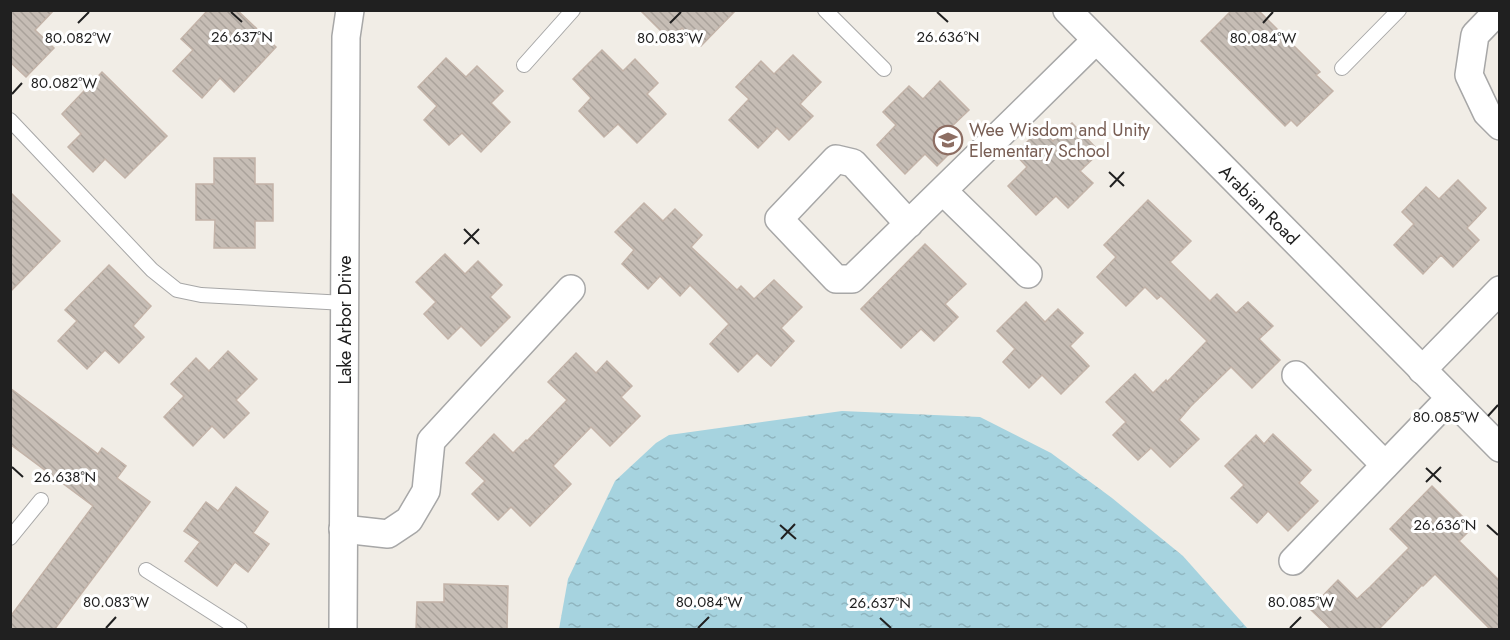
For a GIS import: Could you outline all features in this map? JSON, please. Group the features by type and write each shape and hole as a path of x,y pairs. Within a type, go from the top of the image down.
{"street":[{"name":"Lake Arbor Drive","path":"343,630 346,37 350,10"},
{"name":"Arabian Road","path":"1067,10 1500,448"},
{"path":"1499,10 1475,35 1469,75 1487,113 1500,126"},
{"path":"909,224 853,163 837,159 779,219 836,279 852,279 909,224 943,191 1096,40"},
{"path":"943,191 1028,274"},
{"path":"343,529 388,534 409,520 426,491 431,441 571,289"},
{"path":"1422,370 1500,290"},
{"path":"1296,375 1385,465"},
{"path":"1293,561 1450,398"}],"lane":[{"path":"524,65 573,10"},
{"path":"825,10 884,69"},
{"path":"1342,68 1400,10"},
{"path":"10,120 152,270 177,290 201,295 345,303"},
{"path":"10,538 41,500"},
{"path":"146,570 240,630"}],"water":[{"path":"842,411 980,417 1051,453 1112,498 1183,556 1248,629 559,629 568,579 615,481 656,443 669,435"}],"building":[{"path":"10,10 54,10 35,30 54,48 26,77 10,62"},
{"path":"208,10 237,10 276,47 234,92 220,78 202,98 173,71 193,50 181,39"},
{"path":"640,10 736,10 701,46 682,28 670,40"},
{"path":"1232,10 1258,10 1320,72 1316,75 1333,91 1297,126 1291,120 1285,126 1201,41"},
{"path":"602,50 623,71 635,59 658,83 647,94 666,114 637,143 618,124 604,137 579,111 591,98 573,79"},
{"path":"793,55 821,82 800,104 813,116 789,140 777,128 758,148 729,120 749,99 736,87 761,61 774,74"},
{"path":"446,58 466,77 477,66 503,91 491,103 510,122 481,152 462,133 449,145 424,120 437,106 418,87"},
{"path":"102,72 167,136 125,178 105,159 93,172 68,147 81,134 62,114"},
{"path":"940,81 969,110 949,129 961,142 937,166 925,154 905,174 877,145 896,125 883,112 909,86 923,99"},
{"path":"1072,123 1100,152 1080,171 1093,183 1068,208 1056,196 1036,215 1008,186 1027,167 1015,154 1040,129 1053,141"},
{"path":"214,158 255,158 255,184 273,184 273,221 255,221 255,248 214,248 215,220 196,220 196,184 214,184"},
{"path":"1458,180 1486,208 1467,228 1479,240 1453,267 1441,255 1423,274 1394,245 1414,224 1402,212 1426,187 1439,199"},
{"path":"10,192 60,241 10,292"},
{"path":"1148,200 1191,241 1170,262 1210,301 1217,294 1236,313 1248,302 1273,326 1259,339 1280,360 1252,388 1231,367 1179,420 1199,439 1170,467 1151,448 1138,460 1113,435 1126,422 1106,402 1135,374 1153,393 1207,341 1161,296 1157,299 1145,287 1126,306 1097,277 1116,257 1104,245"},
{"path":"644,203 663,221 675,209 702,235 691,247 737,290 741,286 754,299 774,280 802,307 781,328 794,341 771,366 757,353 738,372 710,344 729,324 690,285 680,296 660,276 648,289 622,264 634,250 615,232"},
{"path":"925,244 966,284 945,304 958,317 934,341 921,329 901,348 861,309"},
{"path":"445,254 465,274 478,261 502,285 490,297 510,317 481,346 461,326 448,339 424,314 436,302 416,282"},
{"path":"109,265 151,306 133,326 144,337 119,363 105,350 87,369 58,341 77,321 65,310"},
{"path":"1026,302 1045,322 1058,309 1083,333 1070,346 1089,366 1061,394 1042,375 1029,388 1003,362 1015,349 997,331"},
{"path":"228,351 257,379 236,400 249,413 224,438 212,426 193,446 164,417 184,396 171,384 196,358 209,371"},
{"path":"576,353 596,373 607,361 632,386 621,397 640,416 610,446 591,427 553,466 571,484 530,526 511,507 498,520 472,494 485,481 466,463 494,434 513,453 527,441 567,400 548,382"},
{"path":"10,388 98,454 102,448 126,466 117,478 150,502 54,630 10,630 10,617 93,506 10,444"},
{"path":"1273,434 1311,470 1299,483 1318,501 1288,531 1268,511 1257,523 1231,498 1244,485 1225,466 1256,435 1264,444"},
{"path":"1432,486 1473,527 1459,541 1500,581 1500,630 1491,630 1435,574 1378,630 1332,630 1310,609 1338,580 1357,599 1409,548 1390,529"},
{"path":"236,487 268,512 253,533 269,544 248,572 235,562 217,586 185,561 200,542 184,531 206,502 218,511"},
{"path":"444,584 508,586 507,630 416,630 417,602 444,602"}],"place":[{"name":"Wee Wisdom and Unity Elementary School","path":"948,140"}]}
